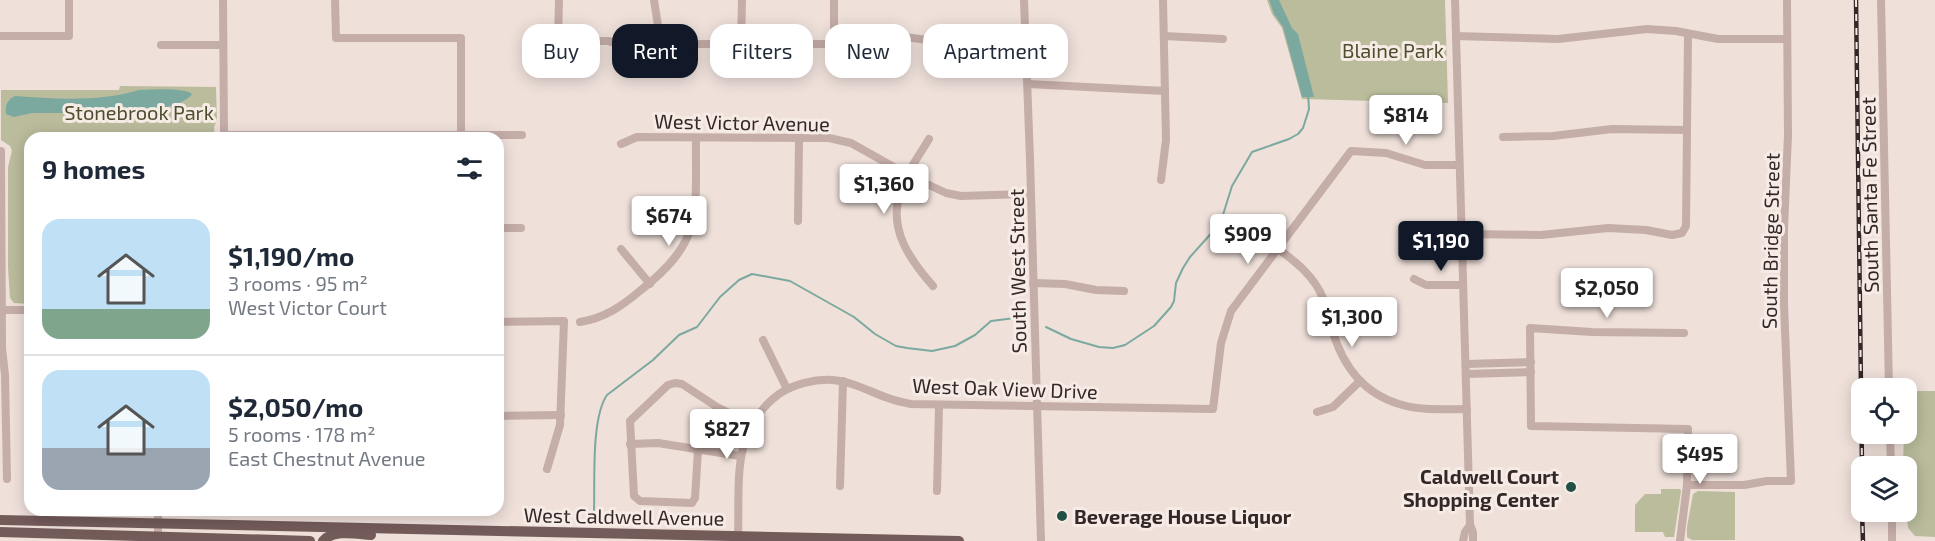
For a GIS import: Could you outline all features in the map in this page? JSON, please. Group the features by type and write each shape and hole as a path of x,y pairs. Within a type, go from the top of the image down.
{"main road":[{"name":"West Caldwell Avenue","path":"0,520 411,528 821,540 959,541"},
{"path":"323,541 335,534 397,535 411,528"},
{"path":"0,532 310,541"}],"street":[{"path":"0,36 69,36 69,0"},
{"path":"223,0 224,132"},
{"path":"335,0 336,38 461,38 461,132"},
{"path":"559,0 558,41 612,42"},
{"path":"654,0 658,24"},
{"path":"741,24 742,0"},
{"path":"834,0 834,24"},
{"name":"South West Street","path":"1024,0 1025,24"},
{"path":"1161,180 1166,141 1163,0"},
{"path":"1455,0 1470,525 1473,541"},
{"name":"South Bridge Street","path":"1687,485 1791,482 1784,293 1788,135 1787,0"},
{"name":"South Santa Fe Street","path":"1881,0 1889,378"},
{"path":"1456,36 1558,39 1647,29 1727,40 1787,39"},
{"path":"1461,234 1541,235 1608,228 1646,230 1672,236 1682,233 1686,226 1688,34"},
{"path":"1164,36 1223,39"},
{"path":"161,45 224,45"},
{"name":"South West Street","path":"1028,78 1041,541"},
{"path":"1028,84 1165,91"},
{"path":"1503,136 1553,136 1612,129 1687,130"},
{"path":"504,135 522,135"},
{"name":"West Victor Avenue","path":"621,144 637,137 829,138 851,143 946,193 961,196 1031,194"},
{"path":"580,322 592,320 617,309 650,284 672,264 681,252 693,226 695,211 696,138"},
{"path":"798,138 798,221"},
{"path":"929,139 900,191 897,221 906,251 933,286"},
{"path":"1,151 2,310 7,479"},
{"path":"1459,165 1425,165 1386,153 1351,151 1277,248 1297,262 1313,279 1323,297 1340,352 1349,368 1367,388 1399,404 1427,409 1467,409"},
{"path":"504,228 521,228"},
{"name":"West Oak View Drive","path":"738,537 740,456 744,439 768,402 787,389 816,380 843,381 889,399 911,404 1214,409 1221,343 1231,311 1277,248"},
{"path":"621,249 650,284"},
{"path":"1413,279 1426,285 1463,285"},
{"path":"1034,283 1124,291"},
{"path":"2,310 24,310"},
{"path":"504,322 564,321 561,416 547,469"},
{"path":"1680,541 1687,485 1688,429 1531,426 1530,328 1592,332 1684,333"},
{"path":"763,340 787,389"},
{"path":"1466,364 1530,362"},
{"path":"1467,374 1530,372"},
{"path":"840,486 843,381"},
{"path":"1317,412 1332,407 1360,381"},
{"path":"698,450 695,498 692,503 640,501 633,494 630,421 668,385 682,384 752,424"},
{"path":"937,491 939,405"},
{"path":"504,416 561,416"},
{"path":"630,444 658,443 740,456"},
{"path":"158,516 158,538"},
{"path":"1892,522 1892,541"},
{"path":"1463,541 1470,525"}],"green space":[{"name":"Blaine Park","path":"1267,0 1445,0 1448,103 1302,99 1282,28 1272,14"},
{"name":"Stonebrook Park","path":"120,86 216,87 217,120 214,132 24,132 24,304 14,303 10,298 8,268 8,167 12,151 10,146 1,140 1,90 119,90"},
{"path":"1917,391 1935,391 1935,537 1915,536 1908,528 1907,522 1917,522 1917,456 1903,456 1904,444 1917,444"},
{"path":"1661,489 1680,489 1681,491 1674,537 1665,537 1663,532 1635,532 1635,505 1645,494 1661,494"},
{"path":"1698,491 1735,492 1735,540 1692,540 1687,537 1693,494"}],"water":[{"path":"1269,0 1279,0 1292,28 1298,34 1314,97 1302,97 1283,27 1274,14"},
{"path":"139,90 174,90 192,94 181,102 162,109 111,115 103,119 73,113 32,113 14,117 6,114 7,103 15,96 93,98"}],"waterway":[{"path":"1046,327 1071,339 1099,347 1113,348 1125,345 1154,326 1171,307 1176,283 1183,268 1222,218 1232,186 1252,152 1289,139 1303,128 1309,109 1308,94"},
{"path":"589,522 594,511 594,467 598,419 607,395 653,360 679,335 697,327 720,297 739,280 752,274 790,281 854,317 875,334 896,346 907,348 932,351 955,346 975,335 991,321 1015,318 1021,320"}],"railway":[{"path":"1856,0 1862,456"},
{"path":"1862,522 1863,541"}],"place":[{"name":"Caldwell Court Shopping Center","path":"1571,487"},
{"name":"Beverage House Liquor","path":"1062,516"}]}
